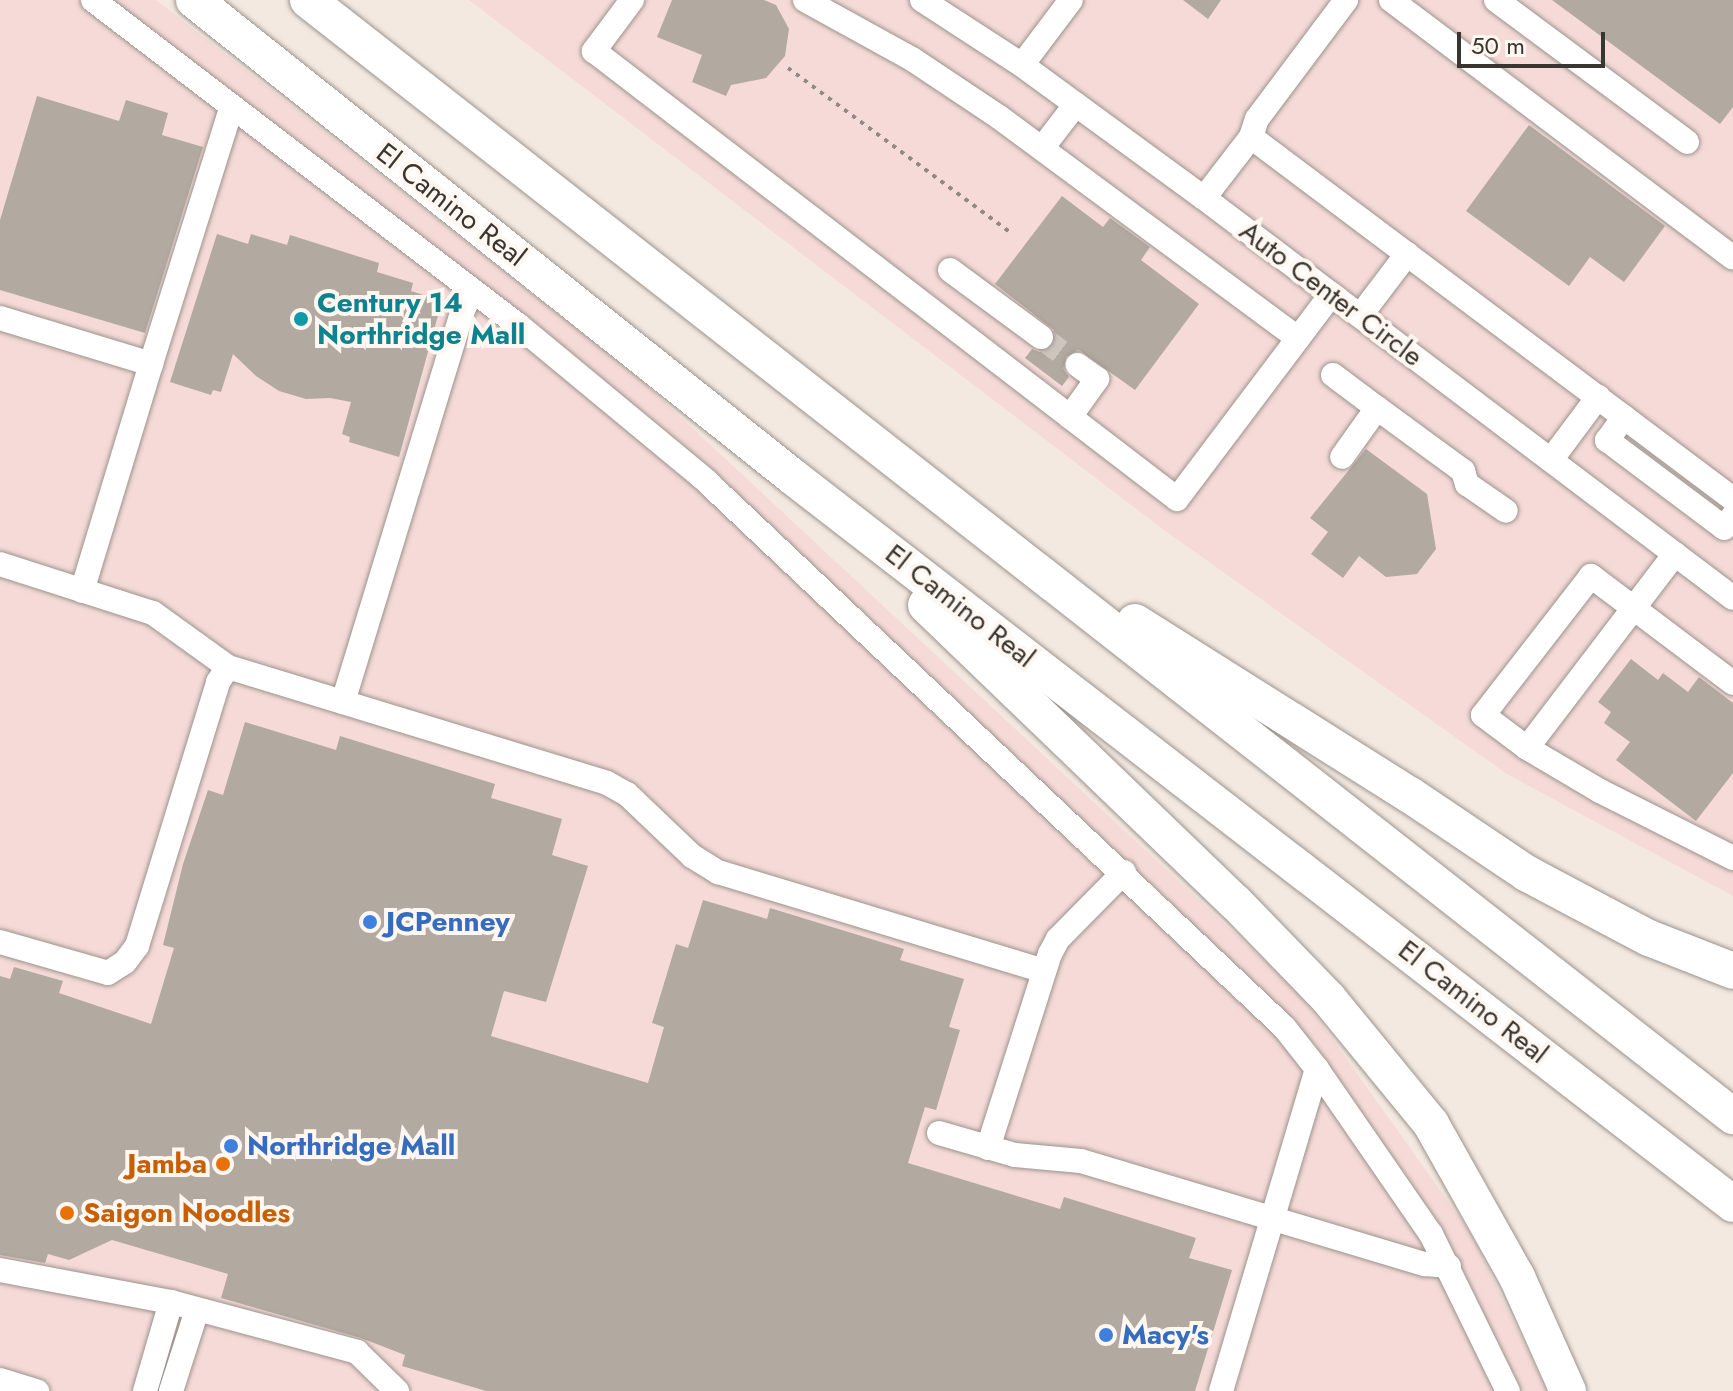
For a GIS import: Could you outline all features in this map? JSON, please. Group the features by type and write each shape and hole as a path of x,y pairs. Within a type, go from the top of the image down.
{"highway":[{"name":"El Camino Real","path":"194,0 793,477 1733,1204"},
{"path":"308,0 1733,1116"},
{"path":"793,477 1235,902 1328,998 1431,1124 1517,1277 1568,1391"},
{"path":"970,518 1410,795 1526,873 1649,938 1733,971"}],"street":[{"path":"93,0 472,290 741,512 1284,1027 1317,1069 1431,1234 1508,1391"},
{"path":"632,0 594,51 1177,499 1331,295"},
{"path":"805,0 912,59 1043,147 1298,338"},
{"name":"Auto Center Circle","path":"922,0 1076,104 1675,554 1731,592"},
{"path":"1022,65 1071,0"},
{"path":"1204,198 1251,137 1257,119 1346,0"},
{"path":"1391,0 1733,258"},
{"path":"1496,0 1687,142"},
{"path":"1043,147 1076,104"},
{"path":"82,591 231,108"},
{"path":"1251,137 1733,499"},
{"path":"1360,316 1407,254"},
{"path":"950,270 1041,337"},
{"path":"343,702 462,313 472,290"},
{"path":"0,318 151,364"},
{"path":"1070,417 1097,379 1078,365"},
{"path":"1333,375 1463,471 1467,484 1506,511"},
{"path":"1551,460 1598,397"},
{"path":"1342,457 1377,408"},
{"path":"1624,417 1607,440 1724,528 1733,516"},
{"path":"1527,748 1675,554"},
{"path":"0,564 153,613 228,667 607,783 627,794 692,856 718,872 1043,971"},
{"path":"1733,683 1591,576 1483,715 1527,748 1669,828 1733,858"},
{"path":"0,942 108,973 125,962 137,946 218,682 228,667"},
{"path":"988,1148 1043,971 1058,939 1124,872"},
{"path":"1221,1391 1317,1069"},
{"path":"939,1133 1015,1155 1081,1161 1425,1264 1449,1266"},
{"path":"0,1270 171,1302 357,1352 397,1391"},
{"path":"145,1391 171,1302"},
{"path":"171,1391 197,1310"},
{"path":"0,1380 37,1391"}],"path":[{"path":"788,68 1012,234"}],"shaded area":[{"name":"Northridge Mall","path":"0,0 156,0 631,371 1301,995 1472,1235 1547,1391 0,1391"},
{"path":"469,0 1733,0 1733,896 1507,774 1164,530"}],"building":[{"path":"672,0 764,0 776,5 789,29 785,56 766,78 731,85 726,96 692,82 702,55 657,37"},
{"path":"1183,0 1221,0 1208,19"},
{"path":"1552,0 1733,0 1733,107 1720,124"},
{"path":"37,96 119,121 126,100 168,113 162,135 203,147 145,333 0,290 0,220"},
{"path":"1529,125 1665,226 1624,282 1590,257 1569,286 1466,211"},
{"path":"1062,196 1103,227 1110,218 1150,247 1141,260 1199,304 1135,390 1079,350 1066,357 1064,370 1069,377 1062,386 1025,358 1032,349 1040,352 1053,346 1054,330 995,284"},
{"path":"217,234 248,244 251,234 287,245 290,235 379,263 377,272 413,283 411,291 442,301 399,457 349,442 350,437 342,434 351,402 330,398 306,399 279,391 256,376 233,354 221,392 213,390 211,395 170,382"},
{"path":"1366,449 1427,494 1436,549 1417,574 1386,577 1359,556 1343,578 1311,554 1328,532 1310,518"},
{"path":"1631,659 1658,680 1663,673 1688,692 1699,677 1733,703 1733,773 1696,821 1616,760 1630,742 1604,723 1611,712 1598,702"},
{"name":"Northridge Mall","path":"245,722 336,750 340,736 495,784 491,798 562,819 552,855 588,866 546,1002 504,991 491,1036 648,1083 664,1027 652,1023 676,944 688,948 703,900 767,919 770,908 904,949 900,960 964,979 949,1027 960,1030 936,1110 925,1107 908,1163 1060,1209 1064,1197 1196,1238 1189,1258 1232,1270 1195,1391 486,1391 402,1366 405,1355 361,1338 221,1298 228,1274 112,1240 69,1260 48,1254 45,1263 0,1255 0,976 10,979 14,967 63,981 59,993 151,1024 174,948 163,945 183,864 208,790 223,795"}],"tunnel":[{"path":"1041,337 1078,365"}],"place":[{"name":"Century 14 Northridge Mall","path":"301,319"},
{"name":"JCPenney","path":"370,922"},
{"name":"Northridge Mall","path":"231,1146"},
{"name":"Jamba","path":"223,1164"},
{"name":"Saigon Noodles","path":"67,1213"},
{"name":"Macy's","path":"1106,1335"}]}
